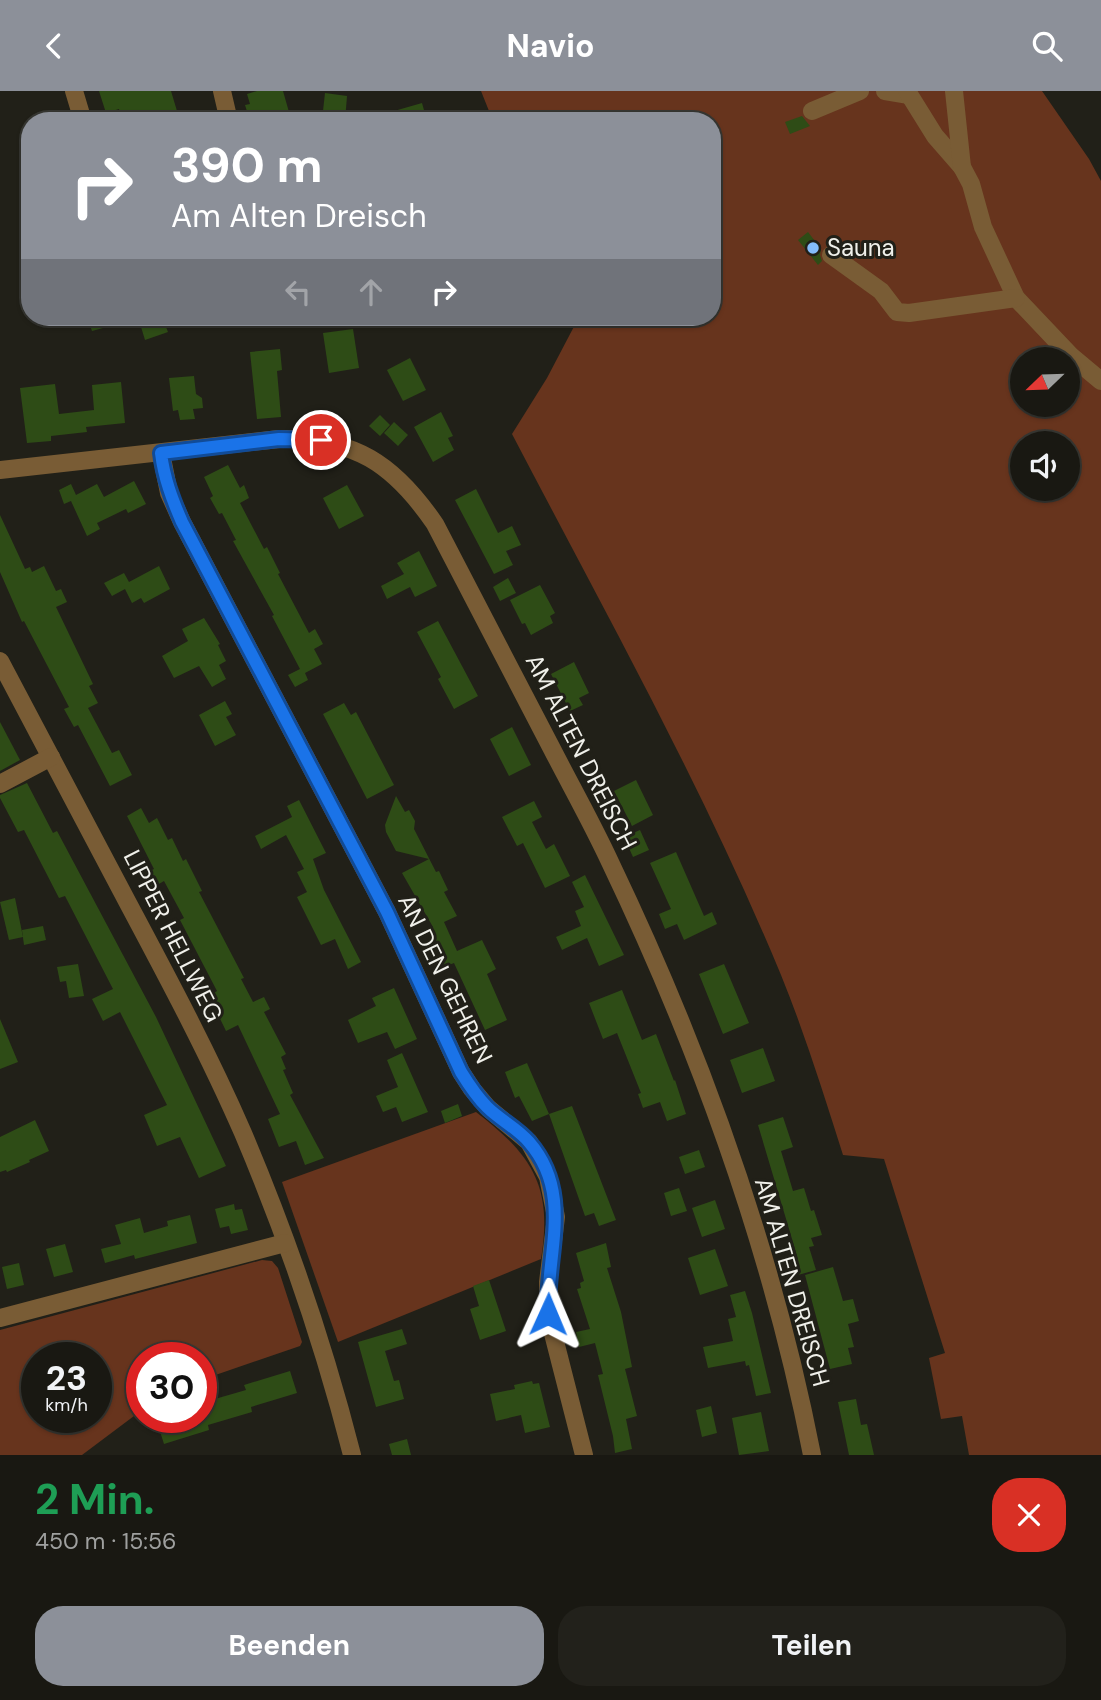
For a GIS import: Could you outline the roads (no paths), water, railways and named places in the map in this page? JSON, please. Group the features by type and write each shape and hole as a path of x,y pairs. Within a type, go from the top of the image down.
{"street":[{"path":"74,91 80,112"},
{"path":"222,91 227,112"},
{"path":"812,111 860,91"},
{"path":"886,91 908,93 936,136 962,167 971,184 983,227 1016,298 1071,356 1101,381"},
{"path":"954,91 962,167"},
{"path":"831,255 881,291 897,312 909,313 1016,298"},
{"name":"AM ALTEN DREISCH","path":"0,470 279,439 321,440 366,455 391,471 407,487 435,524 610,860 679,1017 754,1228 786,1340 812,1455"},
{"name":"AN DEN GEHREN","path":"161,453 169,493 182,522 387,912 461,1072 488,1108 529,1142 543,1165 555,1201 556,1217 548,1282 548,1314 584,1455"},
{"name":"LIPPER HELLWEG","path":"2,671 51,757 202,1046 242,1132 320,1343 352,1455"},
{"path":"0,784 51,757"},
{"path":"0,1318 285,1243"}],"place":[{"name":"Sauna","path":"813,248"}]}
